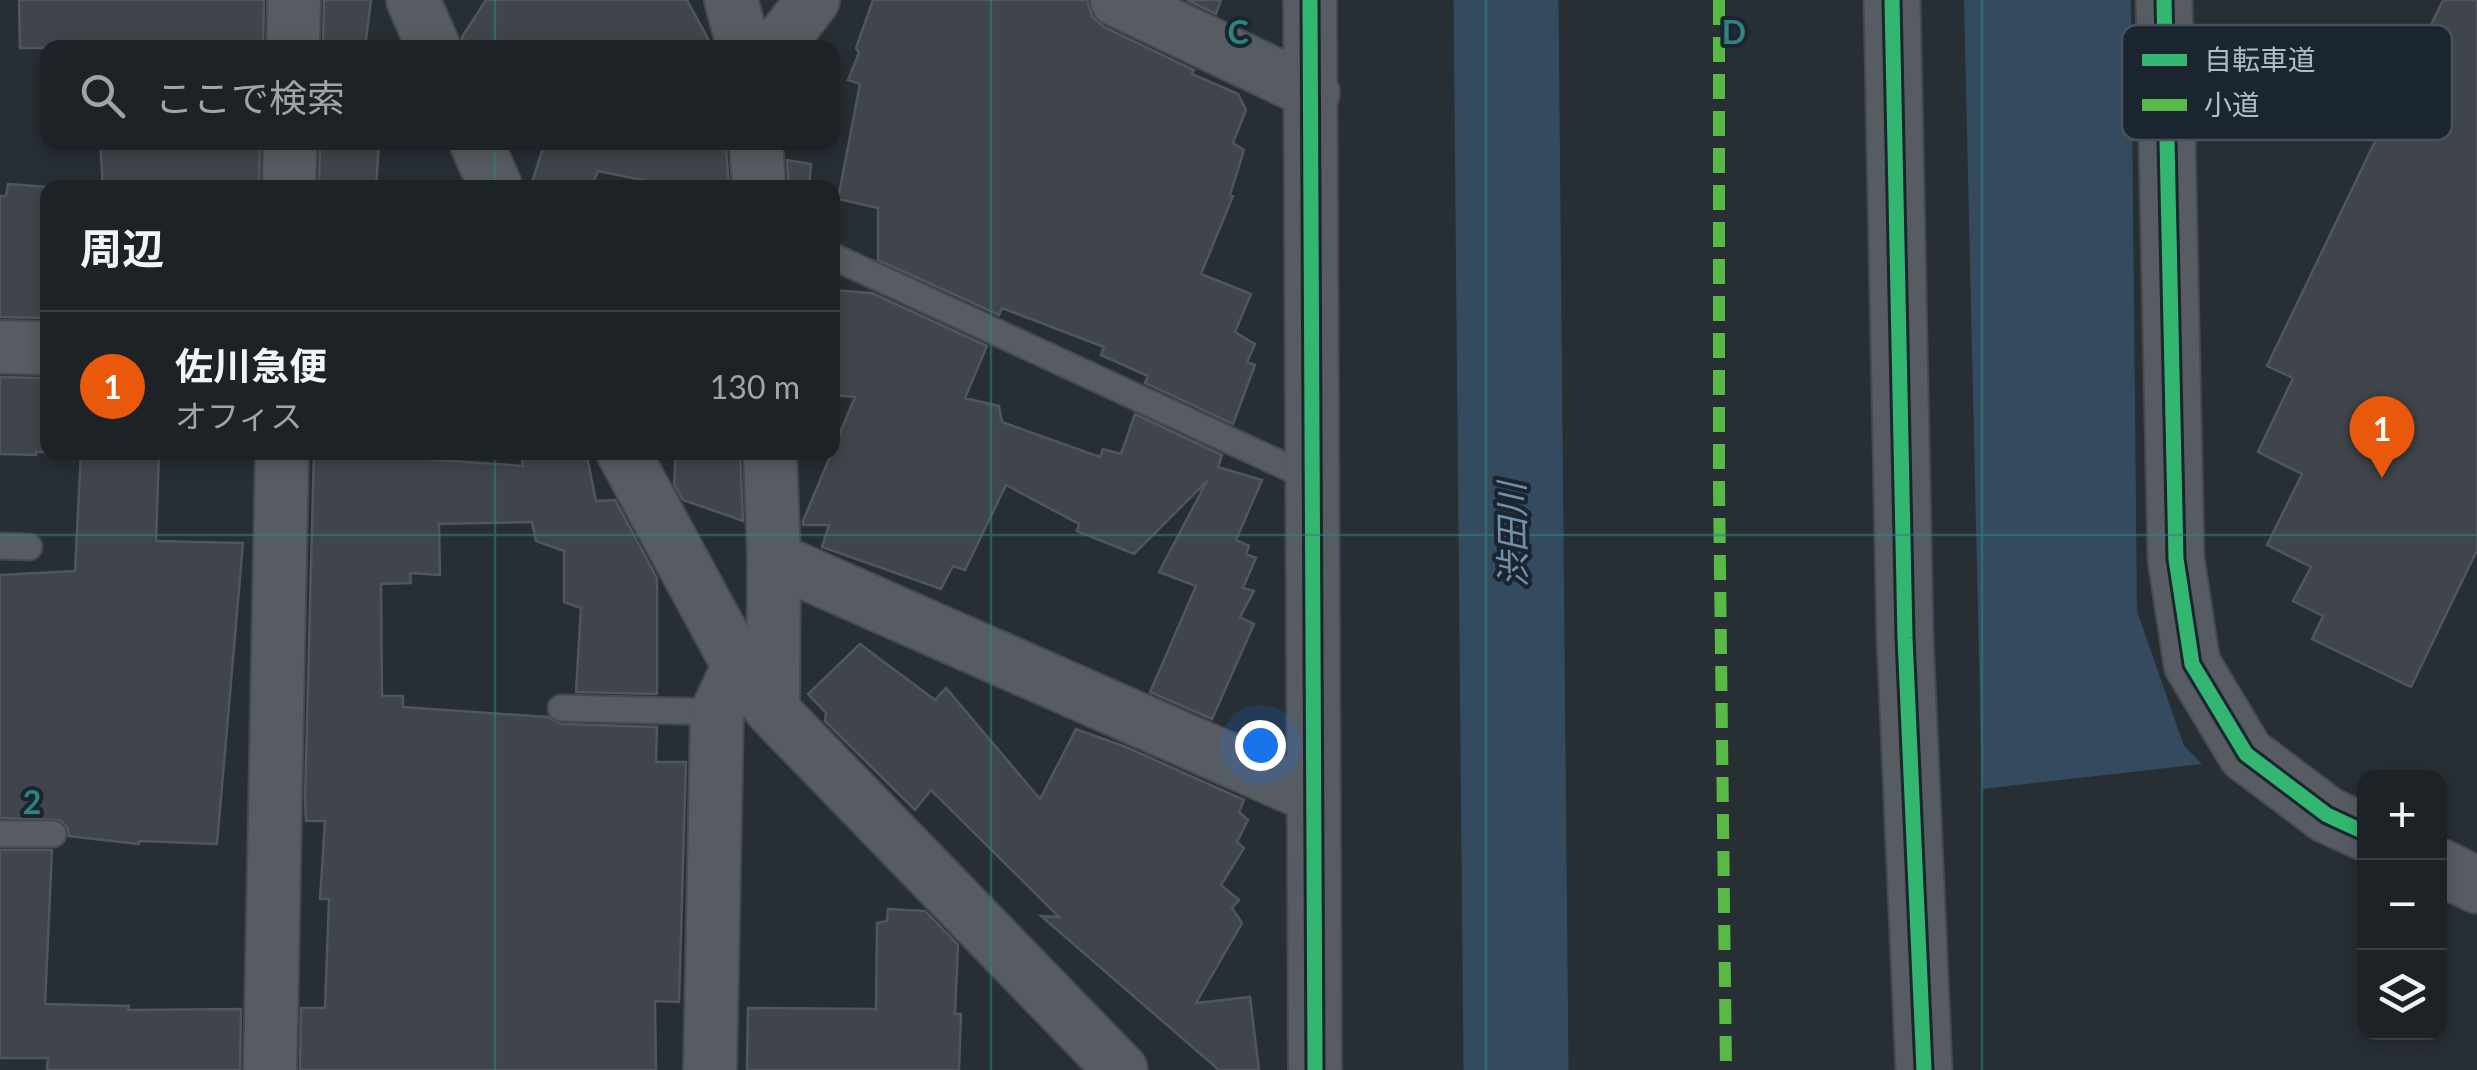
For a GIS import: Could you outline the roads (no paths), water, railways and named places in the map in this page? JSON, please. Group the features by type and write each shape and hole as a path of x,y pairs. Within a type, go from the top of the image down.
{"street":[{"path":"293,40 294,0"},
{"path":"413,0 430,40"},
{"path":"730,0 742,40"},
{"path":"782,40 814,0"},
{"path":"1117,0 1313,93"},
{"path":"1310,0 1314,1070"},
{"path":"1892,0 1905,638 1924,1070"},
{"path":"2164,0 2165,25"},
{"path":"2167,140 2176,559 2192,664 2246,754 2328,815 2357,829"},
{"path":"288,180 290,150"},
{"path":"479,150 493,180"},
{"path":"757,150 758,180"},
{"path":"0,347 40,348"},
{"path":"270,1070 282,460"},
{"path":"626,460 739,666 772,711 1121,1070"},
{"path":"770,460 774,559 772,711"},
{"path":"774,559 1314,798"},
{"path":"710,1070 717,712 739,666"},
{"path":"2447,870 2477,885"}],"lane":[{"path":"840,260 1314,478"},
{"path":"0,546 29,547"},
{"path":"562,708 717,712"},
{"path":"0,834 53,834"}],"water":[{"path":"1964,0 2131,0 2131,25 2122,25 2122,140 2132,140 2137,611 2184,746 2202,764 1982,789"}],"waterway":[{"name":"渋田川","path":"1506,0 1516,1070"}],"place":[{"name":"佐川急便","path":"2382,478"}]}
